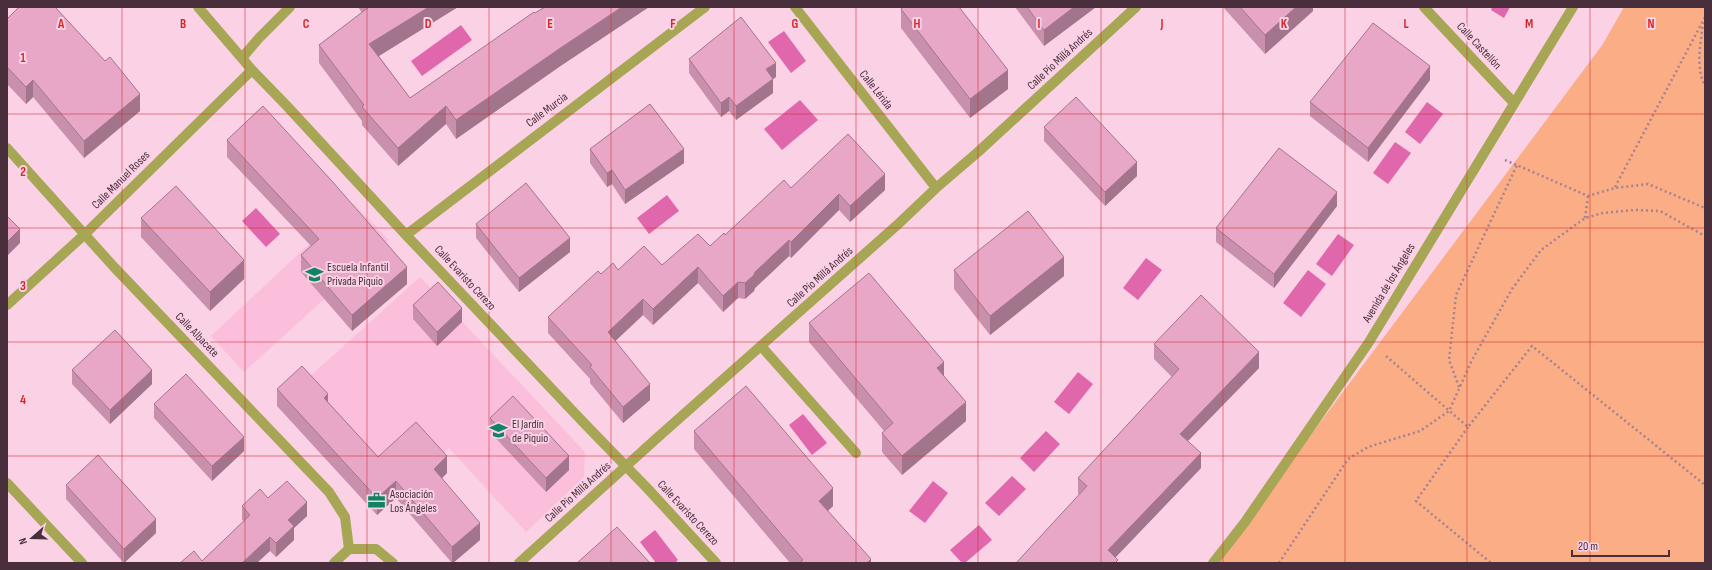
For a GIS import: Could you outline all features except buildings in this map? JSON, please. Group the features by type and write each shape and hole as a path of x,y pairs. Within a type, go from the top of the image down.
{"street":[{"name":"Calle Evaristo Cerezo","path":"198,7 252,70 716,563"},
{"path":"242,58 259,38 290,7"},
{"name":"Calle Murcia","path":"406,235 705,7"},
{"name":"Calle Lérida","path":"795,7 936,188"},
{"name":"Calle Pío Millá Andrés","path":"519,563 656,438 896,226 1136,7"},
{"name":"Calle Castellón","path":"1424,7 1514,103"},
{"name":"Avenida de los Ángeles","path":"1213,563 1245,522 1369,342 1573,7"},
{"name":"Calle Manuel Roses","path":"7,305 85,234 252,70"},
{"name":"Calle Albacete","path":"7,148 114,267 329,492 344,517 349,549"},
{"path":"761,346 856,453"},
{"path":"7,483 82,563"},
{"path":"334,563 349,549 376,549 393,563"}],"path":[{"path":"1704,17 1700,54 1700,77 1705,86"},
{"path":"1615,188 1704,17"},
{"path":"1485,151 1588,196 1615,188 1648,184 1705,208"},
{"path":"1460,388 1449,360 1456,295 1517,165"},
{"path":"1585,218 1588,196"},
{"path":"1279,563 1348,459 1368,447 1420,431 1448,411 1472,360 1512,289 1541,250 1585,218 1634,210 1660,211 1705,236"},
{"path":"1369,342 1468,427"},
{"path":"1491,563 1416,501 1468,427 1532,346 1705,485"}],"shaded area":[{"path":"1492,7 1510,7 1504,18 1491,10"},
{"path":"1624,7 1705,7 1705,563 1215,563 1603,44"},
{"path":"461,25 472,40 422,76 411,61"},
{"path":"784,31 806,61 791,73 768,42"},
{"path":"800,100 818,120 782,150 764,129"},
{"path":"1427,102 1443,114 1420,144 1405,132"},
{"path":"1395,142 1411,153 1388,184 1373,173"},
{"path":"667,195 679,211 649,234 637,218"},
{"name":"Escuela Infantil Privada Piquio","path":"353,203 389,240 244,372 211,336"},
{"path":"256,208 280,234 266,247 242,221"},
{"path":"1338,234 1354,245 1332,276 1316,264"},
{"path":"1146,258 1162,270 1138,300 1123,288"},
{"path":"1308,270 1326,284 1301,317 1283,303"},
{"path":"420,277 585,452 584,477 526,532 449,448 377,515 277,406"},
{"path":"1078,372 1093,384 1069,414 1054,402"},
{"path":"803,414 827,443 812,455 789,425"},
{"path":"1046,431 1060,444 1034,472 1020,458"},
{"path":"1012,476 1026,489 999,516 985,503"},
{"path":"933,481 948,493 925,523 909,511"},
{"path":"979,525 992,540 965,563 962,563 950,550"},
{"path":"655,530 678,560 675,563 656,563 640,542"}],"place":[{"name":"Escuela Infantil Privada Piquio","path":"314,274"},
{"name":"El Jardín de Piquio","path":"499,431"},
{"name":"Asociación Los Ángeles","path":"377,501"}]}
